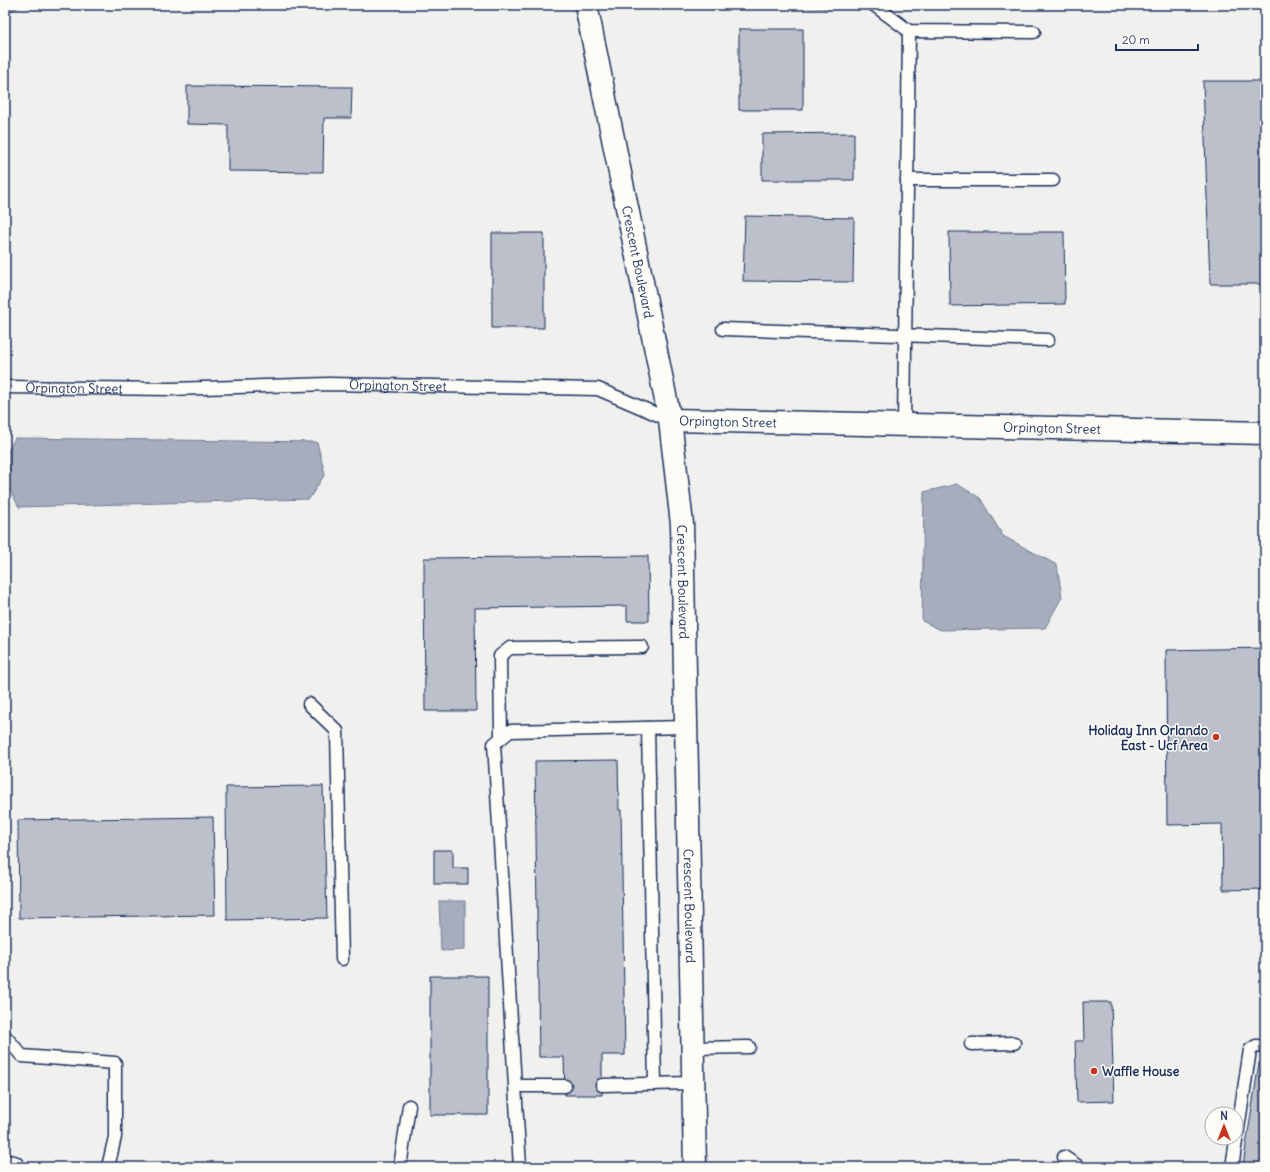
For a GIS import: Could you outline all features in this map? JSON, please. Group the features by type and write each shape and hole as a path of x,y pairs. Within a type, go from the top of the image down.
{"main road":[{"name":"Crescent Boulevard","path":"586,5 670,420 682,524 695,1167"},
{"name":"Orpington Street","path":"670,420 904,426 1118,428 1265,433"},
{"path":"5,1166 13,1167"}],"lane":[{"path":"874,5 909,31 1034,32"},
{"path":"904,426 909,31"},
{"path":"907,180 1053,180"},
{"path":"723,329 1048,340"},
{"name":"Orpington Street","path":"5,388 171,389 329,384 598,389 670,420"},
{"path":"520,1167 498,741 500,656 510,648 642,648"},
{"path":"309,704 337,731 342,959"},
{"path":"498,741 510,731 686,727"},
{"path":"648,728 655,1084"},
{"path":"5,1036 22,1056 115,1063 115,1137 108,1167"},
{"path":"971,1044 1014,1043"},
{"path":"1232,1167 1250,1050 1256,1046 1265,1047"},
{"path":"693,1048 749,1047"},
{"path":"602,1085 693,1083"},
{"path":"516,1086 565,1086"},
{"path":"400,1167 409,1106"},
{"path":"1064,1157 1079,1167"}],"water":[{"path":"5,5 23,5 5,14"},
{"path":"15,438 317,442 325,474 309,499 19,507 5,481 5,457"},
{"path":"957,484 980,498 1003,536 1057,565 1062,597 1045,628 941,630 922,621 924,492"},
{"path":"439,901 465,901 465,950 441,951"}],"building":[{"path":"751,5 829,5 829,8"},
{"path":"919,5 1029,5 1029,7"},
{"path":"739,29 803,29 803,110 739,110"},
{"path":"1203,81 1265,81 1265,284 1210,284"},
{"path":"187,86 352,87 351,118 324,118 323,172 228,171 228,125 187,124"},
{"path":"854,133 854,180 762,180 762,134"},
{"path":"745,216 854,218 853,282 743,281"},
{"path":"949,232 1064,232 1065,304 950,306"},
{"path":"492,233 544,233 544,328 492,328"},
{"path":"648,556 649,621 627,621 627,606 475,608 476,711 425,711 424,558"},
{"name":"Holiday Inn Orlando East - Ucf Area","path":"1265,648 1265,889 1223,890 1222,824 1167,825 1166,650"},
{"path":"618,760 619,810 621,810 625,1055 602,1055 602,1095 565,1095 564,1057 539,1057 535,761"},
{"path":"323,786 327,918 227,920 226,787"},
{"path":"213,817 215,915 19,918 18,820"},
{"path":"434,850 453,850 453,868 468,868 468,884 434,884"},
{"path":"430,976 488,976 488,1115 430,1115"},
{"name":"Waffle House","path":"1083,1002 1111,1002 1114,1101 1077,1102 1075,1041 1084,1041"},
{"path":"1259,1063 1265,1064 1265,1167 1253,1167 1243,1165"}],"place":[{"name":"Holiday Inn Orlando East - Ucf Area","path":"1216,737"},
{"name":"Waffle House","path":"1094,1071"}]}
